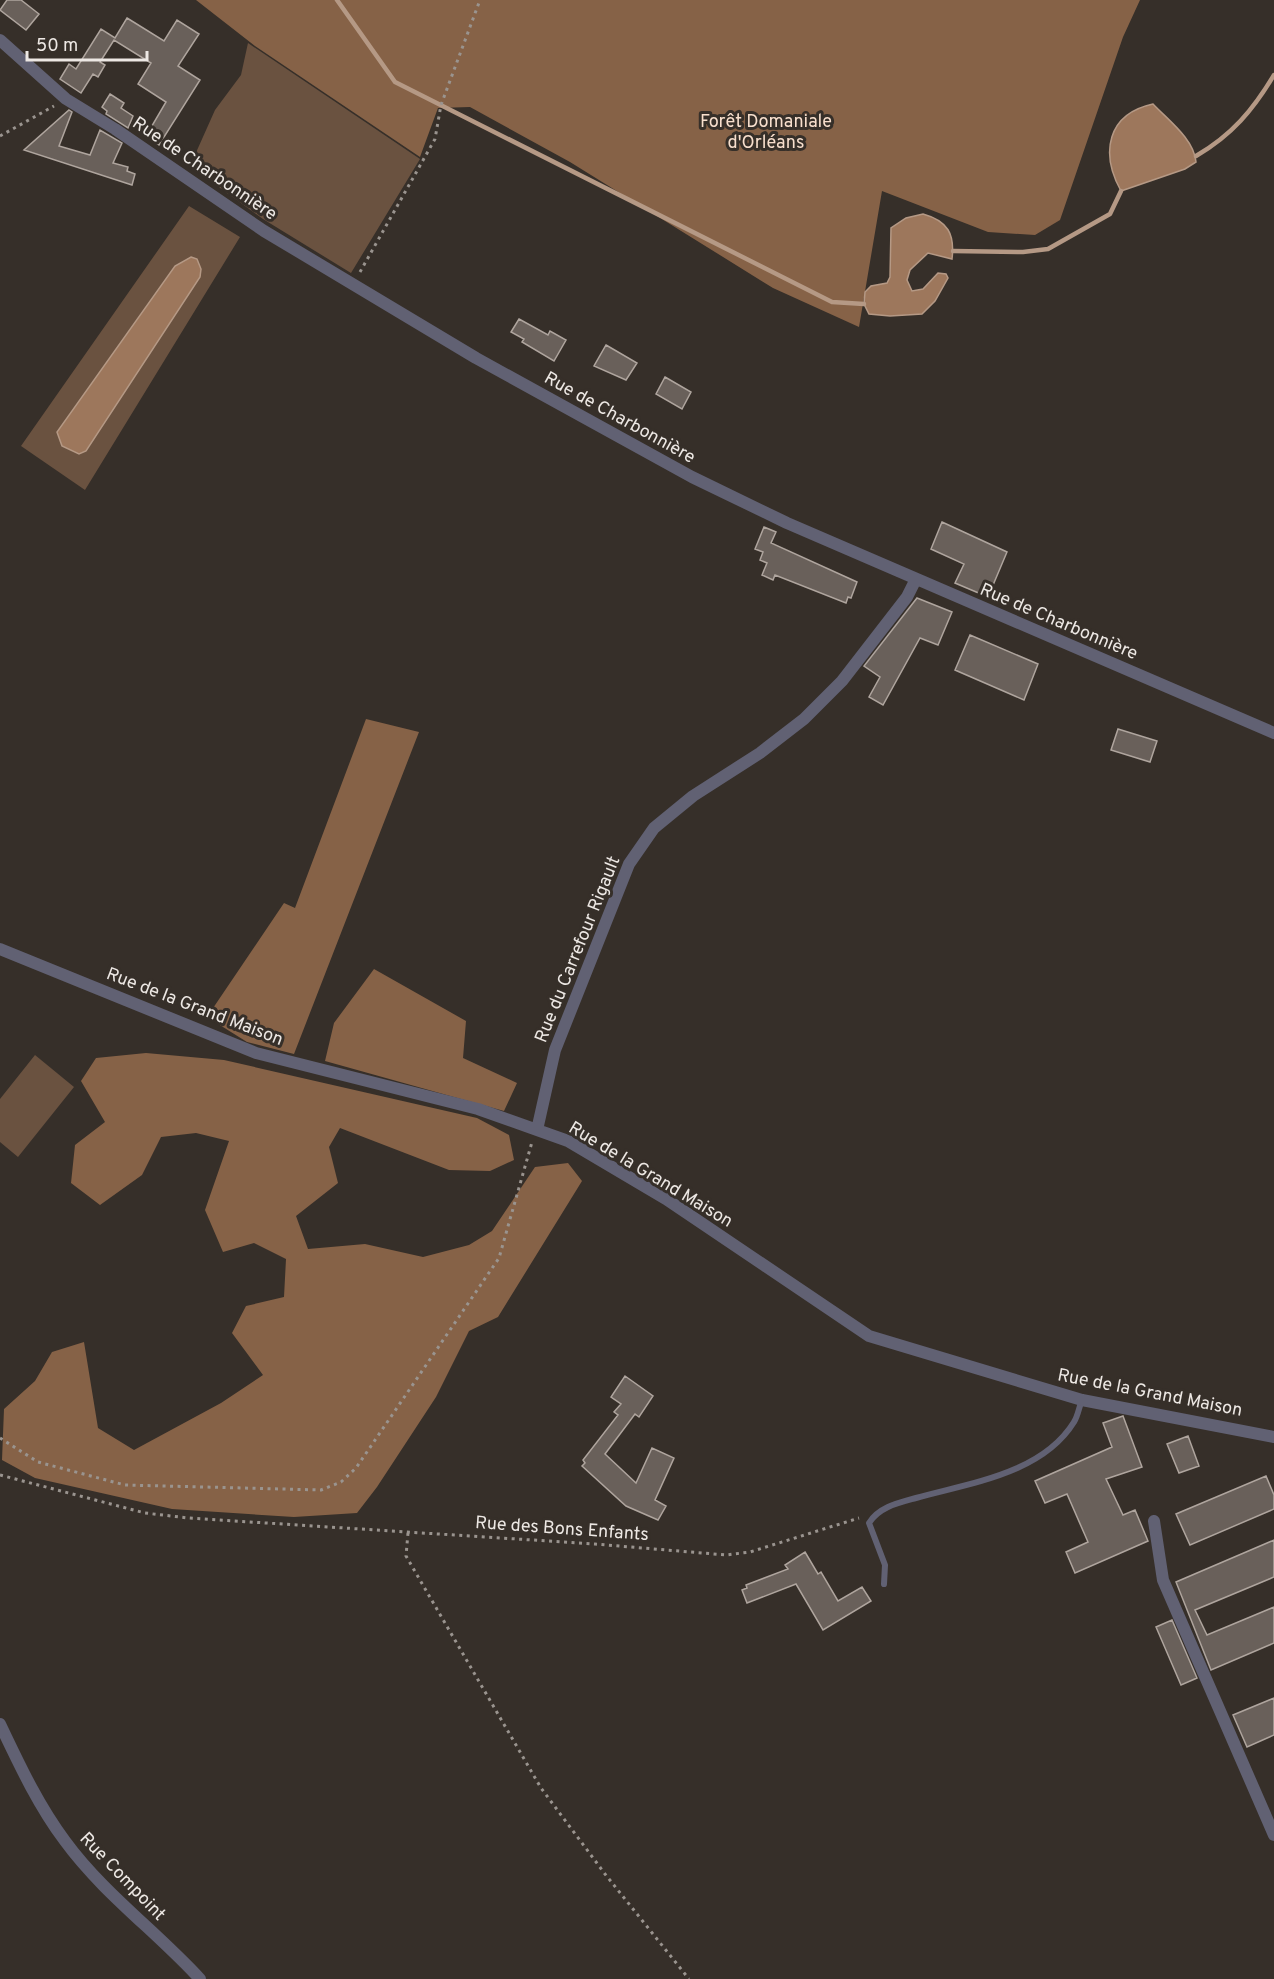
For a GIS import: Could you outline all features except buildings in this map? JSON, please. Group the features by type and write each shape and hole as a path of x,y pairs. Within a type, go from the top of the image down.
{"street":[{"name":"Rue de Charbonnière","path":"0,40 66,99 115,129 264,231 476,358 692,477 787,523 1274,733"},
{"name":"Rue du Carrefour Rigault","path":"537,1130 555,1050 628,864 654,828 693,796 760,753 812,711 842,681 907,597 916,579"},
{"name":"Rue de la Grand Maison","path":"0,949 256,1053 478,1109 568,1141 666,1199 869,1336 1082,1400 1274,1437"},
{"path":"1154,1521 1162,1580 1274,1835"},
{"name":"Rue Compoint","path":"0,1724 25,1776 64,1841 87,1868 200,1979"}],"lane":[{"path":"884,1584 885,1565 868,1523 874,1515 904,1502 998,1475 1028,1463 1059,1439 1075,1422 1082,1400"}],"path":[{"path":"353,284 432,146 441,105 480,0"},
{"path":"0,136 66,99"},
{"path":"0,1438 38,1462 125,1485 321,1490 341,1482 356,1468 499,1258 532,1143"},
{"name":"Rue des Bons Enfants","path":"0,1475 145,1513 408,1533 595,1544 726,1556 750,1552 843,1521 874,1515"},
{"path":"408,1533 406,1556 541,1788 605,1875 689,1979"}],"shaded area":[{"path":"248,43 420,159 351,273 263,219 190,166 215,110 241,75"},
{"path":"1153,104 1191,145 1196,162 1185,169 1121,191 1114,177 1111,163 1112,137 1117,126 1126,116"},
{"path":"189,206 240,237 85,490 21,446"},
{"path":"923,214 938,220 948,230 952,242 952,259 928,253 910,270 907,280 912,291 923,289 938,273 946,274 948,278 935,301 922,314 890,316 869,314 864,304 865,292 871,286 887,283 890,277 891,228 906,218"},
{"path":"191,257 197,259 201,269 200,277 86,451 79,454 62,446 57,432 175,266"},
{"path":"35,1055 74,1087 18,1157 0,1142 0,1099"}],"green space":[{"name":"Forêt Domaniale d'Orléans","path":"196,0 1140,0 1123,37 1060,220 1035,235 988,232 882,191 859,327 773,288 570,162 470,107 438,108 420,157 255,46"},
{"path":"366,719 419,732 294,1054 247,1042 207,1017 284,903 295,908"},
{"path":"374,969 466,1021 463,1058 517,1083 504,1111 325,1061 334,1023"},
{"path":"146,1053 224,1060 477,1118 509,1135 514,1160 490,1171 449,1170 340,1128 329,1147 338,1183 296,1216 308,1249 365,1244 423,1257 469,1245 492,1231 535,1167 568,1163 582,1181 498,1317 469,1331 436,1397 377,1487 357,1513 294,1517 172,1509 35,1478 2,1460 4,1409 35,1381 52,1352 84,1342 98,1428 134,1450 221,1403 263,1375 232,1333 246,1306 284,1297 286,1259 254,1243 223,1252 205,1210 229,1141 196,1133 161,1137 142,1175 100,1205 71,1183 75,1145 105,1122 81,1081 96,1058"}],"waterway":[{"path":"337,0 395,82 832,302 864,304"},
{"path":"1196,156 1241,121 1274,75"},
{"path":"953,251 1023,252 1048,249 1110,214 1121,191"}]}
